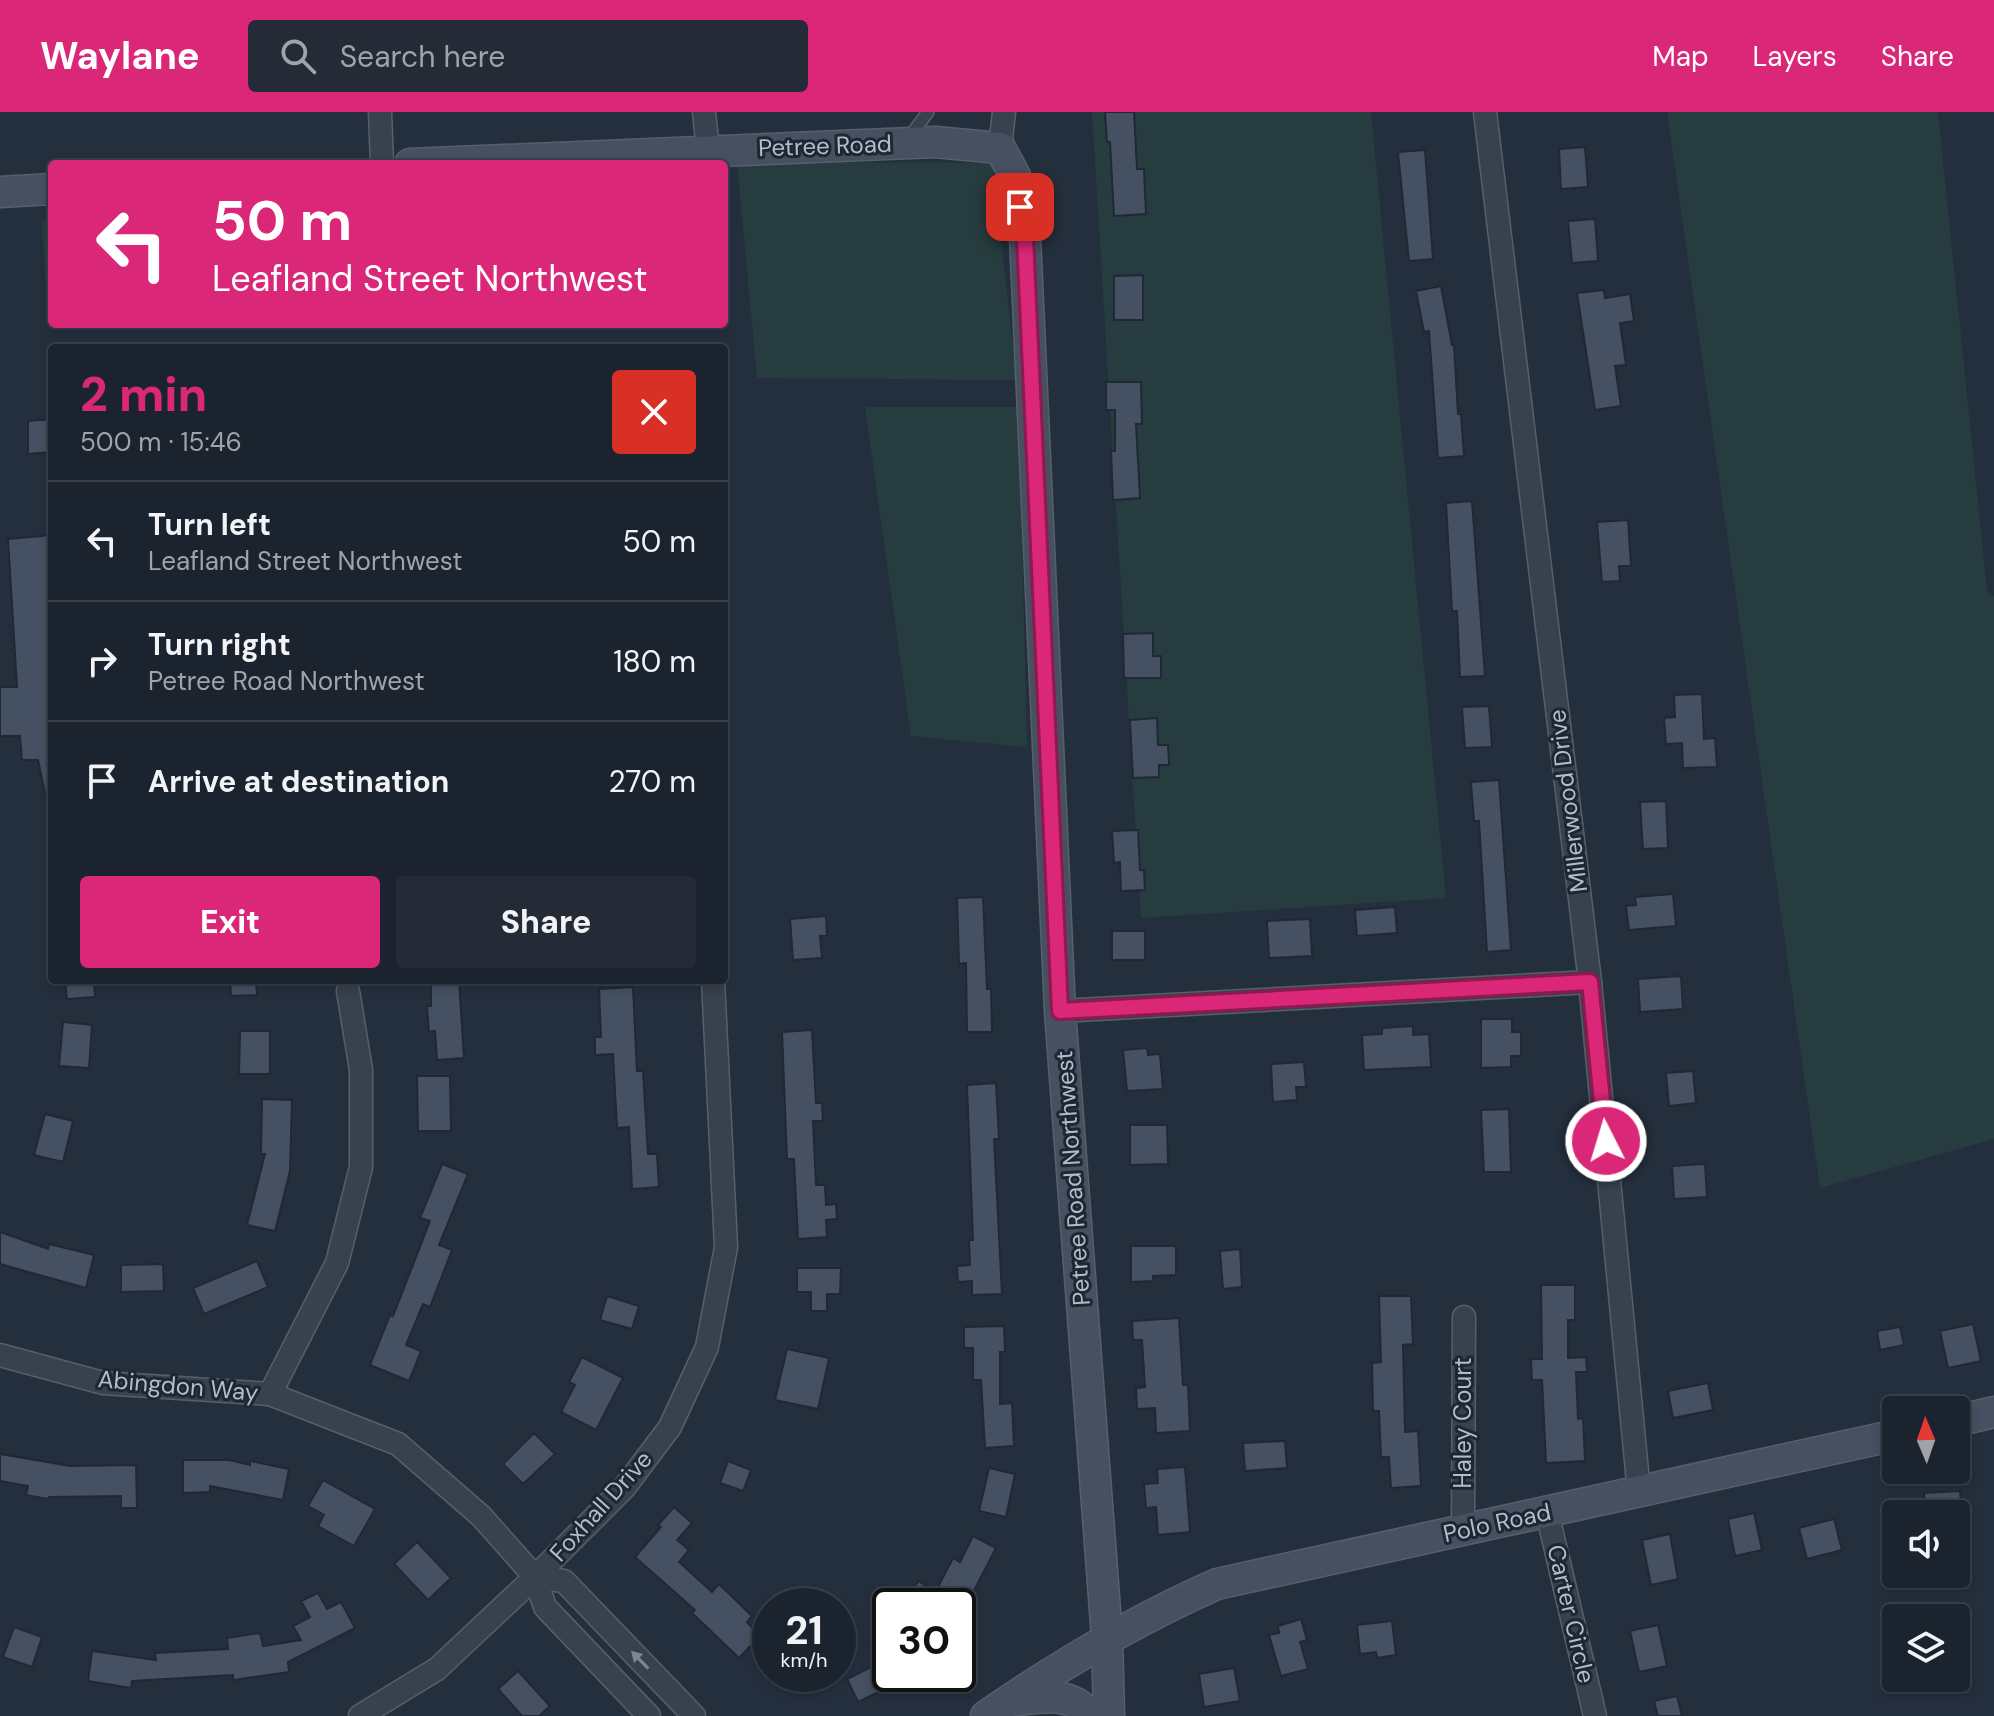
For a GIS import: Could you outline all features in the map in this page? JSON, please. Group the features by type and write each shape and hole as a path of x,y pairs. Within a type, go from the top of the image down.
{"street":[{"path":"380,112 382,160"},
{"path":"704,112 708,151"},
{"path":"1000,148 1004,112"},
{"name":"Millerwood Drive","path":"1485,112 1590,982 1639,1492"},
{"name":"Petree Road","path":"502,160 935,142 1000,148"},
{"name":"Petree Road Northwest","path":"1000,148 1015,176 1025,237 1060,1011 1107,1637 1109,1716"},
{"path":"0,192 48,189"},
{"path":"1060,1011 1590,982"},
{"name":"Foxhall Drive","path":"360,1716 437,1669 624,1488 670,1427 707,1347 726,1247 713,984"},
{"path":"270,1394 337,1263 361,1167 361,1070 348,991"},
{"name":"Haley Court","path":"1463,1530 1464,1317"},
{"name":"Abingdon Way","path":"0,1355 103,1383 270,1394 398,1444 481,1516 535,1577 545,1607 649,1716"},
{"path":"1970,1418 1994,1412"},
{"name":"Polo Road","path":"996,1709 1107,1637 1217,1584 1882,1438"},
{"name":"Carter Circle","path":"1547,1512 1595,1716"},
{"path":"535,1577 564,1581 694,1716"},
{"path":"996,1709 1049,1695 1069,1699 1084,1707 1091,1716"}],"lane":[{"path":"905,143 928,112"}],"green space":[{"path":"1092,112 1371,112 1446,898 1141,918"},
{"path":"1667,112 1938,112 1987,590 1994,597 1994,1139 1820,1188"},
{"path":"737,162 992,163 1017,380 757,378"},
{"path":"48,219 48,315 41,220"},
{"path":"865,407 1019,407 1027,747 911,736"}],"building":[{"path":"1105,112 1134,112 1137,169 1144,169 1146,214 1114,216"},
{"path":"1585,147 1588,187 1561,189 1559,149"},
{"path":"1425,150 1433,259 1409,261 1398,152"},
{"path":"1595,219 1598,261 1572,263 1568,221"},
{"path":"1143,275 1143,320 1114,320 1114,276"},
{"path":"1441,286 1454,345 1464,456 1438,458 1429,331 1424,332 1416,291"},
{"path":"1604,290 1605,298 1630,294 1634,321 1620,323 1626,365 1615,366 1621,406 1595,410 1577,293"},
{"path":"1106,382 1141,382 1142,424 1136,424 1140,498 1113,500 1111,451 1115,451 1115,410 1106,410"},
{"path":"48,419 48,452 28,454 28,421"},
{"path":"1472,501 1485,676 1460,677 1457,611 1452,611 1446,503"},
{"path":"1628,520 1631,566 1619,566 1620,581 1602,582 1597,522"},
{"path":"48,535 48,793 45,793 38,760 22,760 20,736 0,736 0,687 17,687 8,539"},
{"path":"1153,633 1153,656 1161,656 1161,678 1124,678 1123,634"},
{"path":"1702,694 1704,739 1715,738 1717,767 1683,768 1682,743 1666,744 1664,718 1675,717 1674,695"},
{"path":"1489,706 1492,747 1465,748 1462,707"},
{"path":"1157,718 1158,745 1168,745 1169,765 1159,765 1159,777 1133,778 1130,720"},
{"path":"1499,780 1511,950 1487,952 1479,821 1474,821 1471,782"},
{"path":"1666,801 1668,848 1643,849 1640,802"},
{"path":"1138,830 1140,870 1144,870 1145,890 1121,891 1120,862 1114,863 1112,831"},
{"path":"1673,894 1676,926 1629,930 1626,906 1636,905 1635,897"},
{"path":"983,897 992,1032 967,1032 966,963 959,964 957,898"},
{"path":"1395,907 1397,933 1357,936 1355,910"},
{"path":"826,916 827,936 820,936 822,958 793,960 790,919"},
{"path":"1310,919 1312,956 1269,958 1267,921"},
{"path":"1112,931 1145,931 1145,960 1112,960"},
{"path":"1681,976 1683,1009 1640,1012 1638,979"},
{"path":"65,984 94,984 95,997 67,999"},
{"path":"230,984 256,984 257,995 231,996"},
{"path":"431,984 459,984 464,1058 437,1060 435,1031 429,1032 427,1006 431,1006"},
{"path":"633,987 637,1071 643,1071 648,1154 657,1154 659,1187 632,1189 629,1127 617,1128 613,1054 595,1055 595,1037 601,1037 599,989"},
{"path":"1481,1019 1512,1019 1512,1032 1521,1032 1521,1056 1511,1056 1511,1067 1481,1068"},
{"path":"63,1022 92,1025 89,1068 59,1066"},
{"path":"1413,1026 1413,1035 1429,1034 1431,1067 1364,1070 1362,1035 1382,1034 1382,1028"},
{"path":"812,1030 816,1103 822,1103 823,1121 813,1121 816,1185 825,1185 826,1205 836,1204 837,1219 826,1220 827,1237 798,1239 794,1159 787,1159 782,1032"},
{"path":"240,1031 270,1031 270,1074 239,1074"},
{"path":"1147,1048 1148,1055 1160,1054 1163,1089 1127,1091 1123,1050"},
{"path":"1304,1062 1306,1087 1296,1087 1297,1100 1273,1102 1271,1064"},
{"path":"1693,1071 1696,1103 1669,1106 1666,1073"},
{"path":"417,1076 450,1076 451,1131 418,1131"},
{"path":"996,1083 999,1139 994,1139 1002,1294 972,1295 972,1281 958,1282 957,1266 970,1265 969,1240 973,1240 967,1085"},
{"path":"262,1099 292,1100 290,1171 275,1231 247,1225 265,1154 261,1154"},
{"path":"1509,1109 1511,1172 1484,1172 1481,1110"},
{"path":"45,1114 73,1121 63,1162 34,1155"},
{"path":"1130,1125 1167,1125 1168,1164 1130,1165"},
{"path":"442,1164 468,1174 439,1245 452,1250 430,1307 423,1304 406,1345 421,1351 409,1381 370,1365 430,1221 420,1218"},
{"path":"1705,1164 1707,1197 1674,1199 1672,1166"},
{"path":"0,1232 48,1249 49,1244 94,1255 86,1288 0,1264"},
{"path":"1131,1246 1176,1246 1176,1275 1153,1276 1153,1281 1131,1282"},
{"path":"1240,1249 1242,1287 1223,1289 1220,1251"},
{"path":"257,1261 268,1287 204,1314 193,1288"},
{"path":"163,1264 164,1291 121,1292 121,1265"},
{"path":"797,1268 841,1268 840,1294 827,1294 827,1311 811,1311 811,1292 797,1292"},
{"path":"1541,1285 1575,1285 1575,1320 1568,1320 1568,1358 1586,1357 1587,1372 1576,1372 1578,1419 1583,1418 1585,1461 1546,1463 1542,1380 1532,1380 1531,1359 1542,1359"},
{"path":"607,1296 639,1306 632,1329 600,1320"},
{"path":"1379,1296 1411,1296 1413,1344 1403,1345 1405,1432 1418,1431 1421,1486 1391,1488 1389,1457 1381,1457 1379,1411 1373,1411 1372,1363 1381,1362"},
{"path":"1179,1318 1183,1385 1188,1385 1190,1431 1156,1433 1155,1408 1137,1409 1136,1388 1145,1387 1142,1340 1133,1340 1132,1321"},
{"path":"1973,1324 1981,1361 1948,1368 1940,1331"},
{"path":"1004,1326 1005,1352 1000,1352 1000,1404 1012,1403 1014,1446 985,1448 981,1380 973,1380 973,1348 964,1348 964,1327"},
{"path":"1900,1327 1904,1345 1880,1350 1877,1331"},
{"path":"787,1349 829,1358 818,1409 775,1400"},
{"path":"582,1357 623,1378 596,1430 561,1412 575,1385 569,1382"},
{"path":"1708,1383 1713,1410 1673,1418 1668,1391"},
{"path":"534,1433 555,1454 523,1484 503,1464"},
{"path":"1285,1441 1287,1468 1245,1471 1243,1443"},
{"path":"0,1454 70,1466 136,1465 137,1508 121,1508 121,1496 48,1499 26,1495 28,1486 0,1481"},
{"path":"183,1460 229,1460 250,1465 250,1461 289,1469 283,1500 210,1486 210,1492 183,1493"},
{"path":"728,1461 751,1470 743,1491 720,1483"},
{"path":"1185,1467 1190,1532 1158,1535 1156,1507 1146,1508 1144,1484 1158,1483 1157,1469"},
{"path":"989,1468 1015,1474 1006,1517 979,1511"},
{"path":"323,1480 375,1509 354,1546 318,1526 324,1515 308,1506"},
{"path":"1960,1491 1961,1500 1924,1500 1924,1493"},
{"path":"674,1507 692,1523 677,1540 689,1550 679,1562 712,1592 719,1584 752,1616 747,1622 752,1627 752,1644 739,1658 692,1613 695,1610 635,1557 661,1527 658,1525"},
{"path":"1754,1513 1762,1550 1735,1556 1728,1519"},
{"path":"1834,1519 1842,1550 1807,1559 1799,1528"},
{"path":"1670,1534 1678,1579 1651,1585 1642,1540"},
{"path":"973,1536 996,1548 975,1588 938,1588 953,1558 960,1562"},
{"path":"417,1542 451,1578 428,1600 394,1564"},
{"path":"919,1581 928,1588 913,1588"},
{"path":"318,1593 327,1609 341,1602 355,1628 288,1662 289,1672 233,1680 233,1675 132,1681 131,1688 88,1681 92,1651 156,1660 155,1653 228,1649 227,1638 260,1633 263,1646 301,1640 293,1626 310,1617 301,1601"},
{"path":"1301,1619 1307,1640 1300,1642 1308,1669 1281,1676 1269,1635 1279,1633 1278,1626"},
{"path":"1392,1621 1396,1655 1377,1658 1376,1652 1360,1654 1357,1625"},
{"path":"1658,1625 1667,1666 1639,1672 1630,1631"},
{"path":"14,1627 42,1637 32,1667 3,1657"},
{"path":"872,1666 872,1692 879,1692 858,1702 853,1692 856,1692 856,1674"},
{"path":"1234,1668 1240,1701 1204,1707 1199,1674"},
{"path":"518,1671 550,1706 539,1716 522,1716 498,1689"},
{"path":"1677,1696 1682,1716 1658,1716 1654,1701"}],"route":[{"path":"1020,207 1025,237 1060,1011 1590,982 1606,1141"}]}
